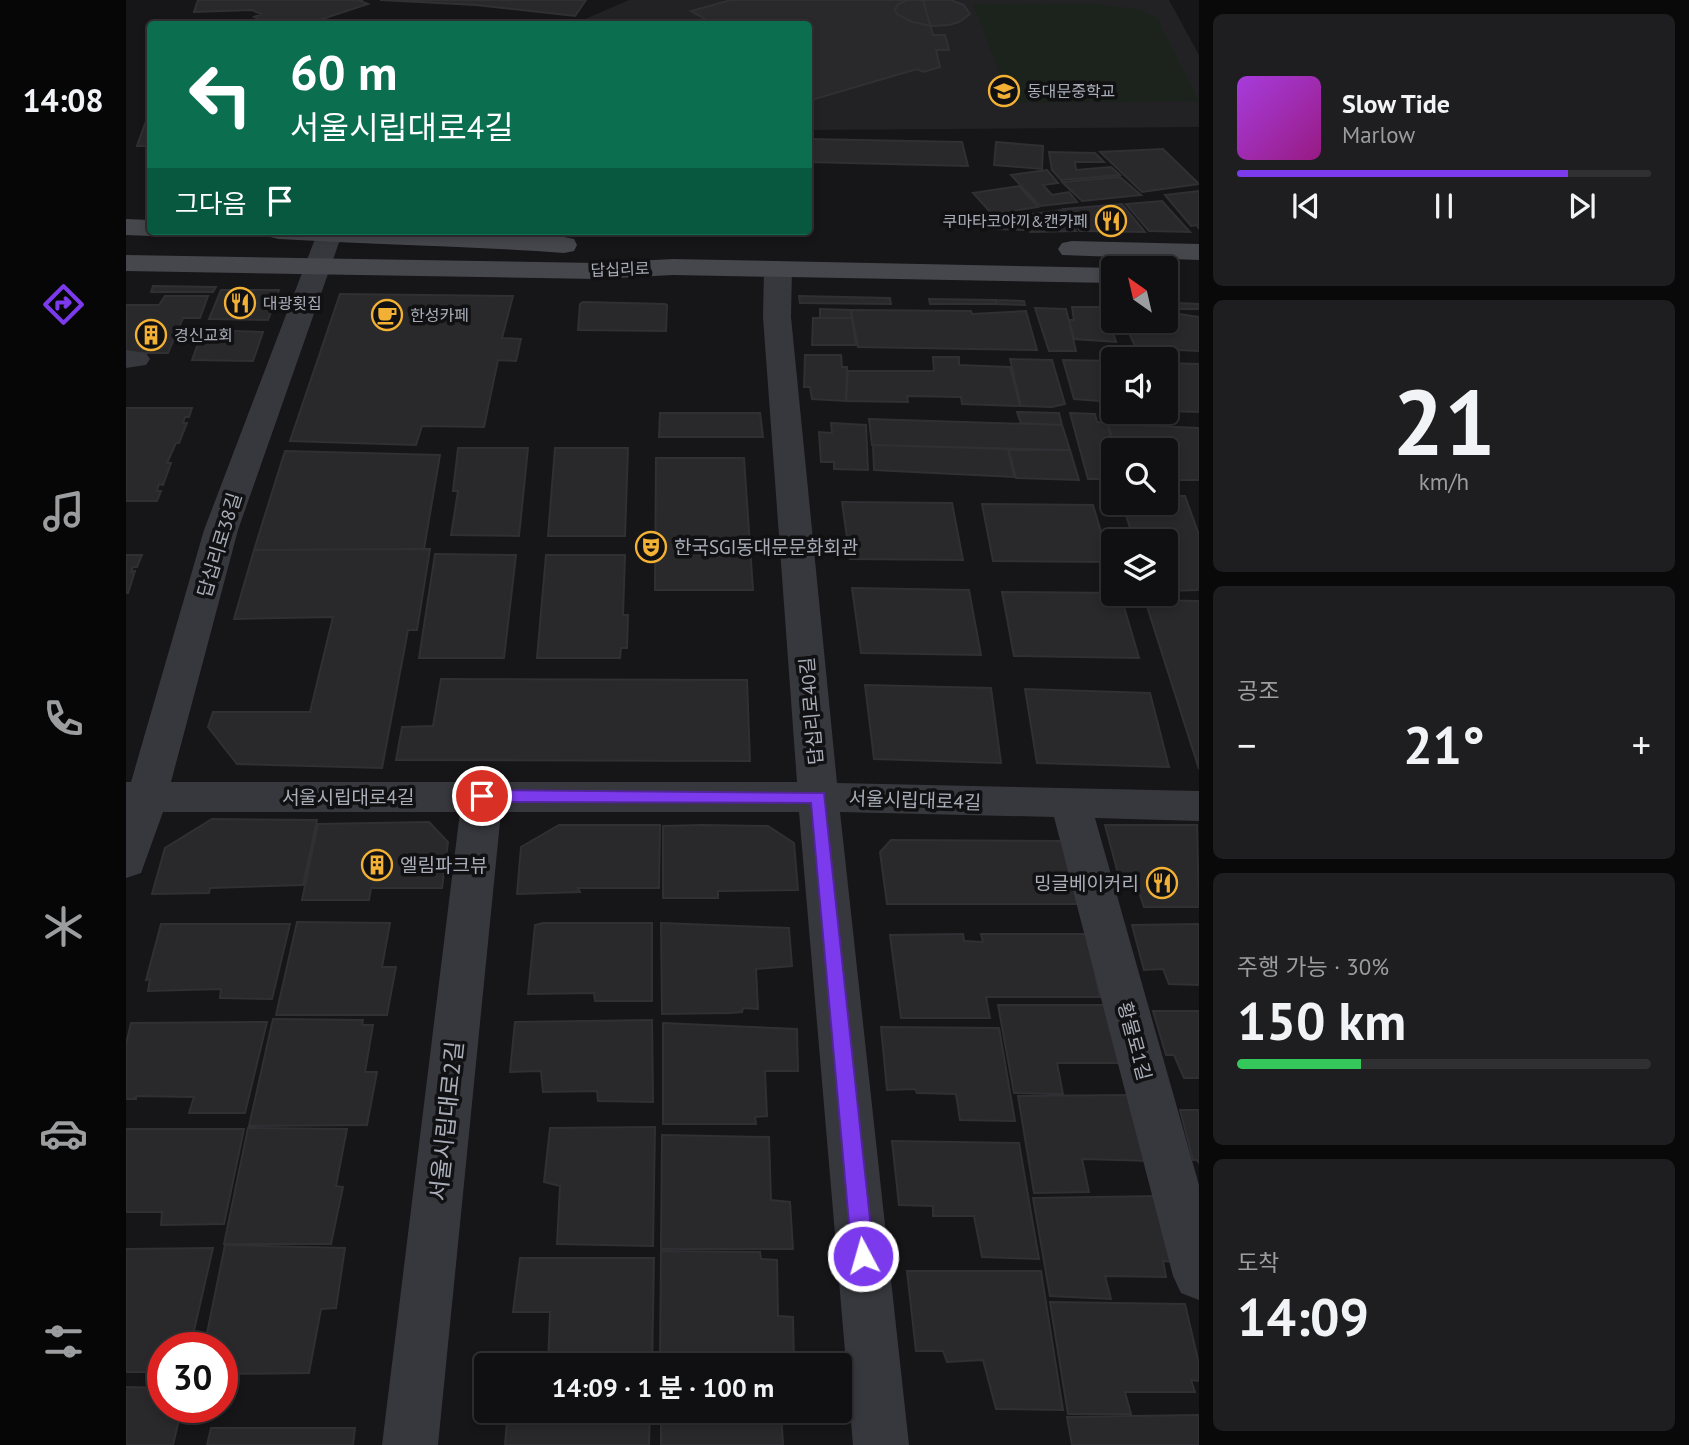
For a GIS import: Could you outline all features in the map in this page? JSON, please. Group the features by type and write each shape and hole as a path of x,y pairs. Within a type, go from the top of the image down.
{"main road":[{"path":"126,227 147,228"},
{"name":"답십리로","path":"352,235 601,246 673,242 1199,252"},
{"name":"답십리로","path":"126,263 597,271 673,267 1101,275"},
{"path":"1178,276 1199,277"}],"street":[{"name":"답십리로38길","path":"126,862 137,797 221,530 329,235"},
{"name":"답십리로40길","path":"778,269 777,317 818,797 881,1445"},
{"name":"서울시립대로2길","path":"410,1445 482,796"},
{"name":"서울시립대로4길","path":"137,797 818,797 1199,806"},
{"name":"황물로1길","path":"1071,805 1199,1276"}],"shaded area":[{"name":"동대문중학교","path":"629,0 1169,0 1199,55 1199,127 812,130 812,21 581,21"},
{"path":"1094,3 1140,10 1157,18 1199,101 1011,103 973,4"}],"building":[{"path":"198,0 363,0 360,1 368,4 316,21 263,21 254,17 261,14 252,10 194,12"},
{"path":"380,0 586,0 575,16 476,5"},
{"path":"731,0 923,0 933,35 945,35 949,50 936,50 940,67 923,72 917,69 812,100 812,21 697,21 705,19 691,11"},
{"path":"907,0 951,0 964,5 970,14 949,25 931,26 912,22 897,14 895,10 897,5"},
{"path":"146,121 147,121 147,146 137,146"},
{"path":"812,139 962,142 968,166 812,162"},
{"path":"996,142 1043,146 1042,169 994,165"},
{"path":"1163,149 1199,184 1142,192 1100,152"},
{"path":"1049,152 1095,153 1104,162 1075,162 1076,170 1111,167 1120,175 1061,180 1052,170"},
{"path":"1047,170 1058,183 1043,185 1052,195 1069,192 1077,202 1040,206 1011,175"},
{"path":"1120,177 1141,195 1082,201 1062,182"},
{"path":"1019,186 1038,207 992,214 973,193"},
{"path":"1199,191 1199,229 1197,225 1191,226 1165,195"},
{"path":"1162,201 1190,232 1149,231 1126,204"},
{"path":"1122,204 1145,232 1080,231 1063,209"},
{"path":"1061,210 1076,231 1030,232 1019,216"},
{"path":"1015,217 1024,230 995,229 990,220"},
{"path":"153,286 216,287 213,292 151,292"},
{"path":"221,290 279,290 268,320 209,319"},
{"path":"340,294 513,296 502,338 521,339 516,361 498,360 484,427 422,426 416,445 290,441"},
{"name":"경신교회","path":"165,296 208,296 200,318 183,318 168,353 126,353 126,305 159,305"},
{"path":"799,296 890,298 891,304 800,303"},
{"path":"929,299 996,300 996,304 930,304"},
{"path":"996,300 1024,301 1025,305 996,304"},
{"path":"1178,303 1199,304 1199,309 1180,309"},
{"path":"580,304 665,304 666,331 578,330"},
{"path":"1072,307 1101,307 1101,333 1113,333 1116,342 1074,339 1069,320 1074,320"},
{"path":"1035,308 1066,309 1076,351 1049,351"},
{"path":"820,309 850,310 852,318 820,318"},
{"path":"851,310 971,311 972,314 1026,311 1037,350 858,347"},
{"path":"1178,314 1199,317 1199,351 1178,350 1178,347 1136,347 1129,333 1178,333"},
{"path":"813,318 852,318 856,345 812,345"},
{"path":"203,330 263,332 253,361 192,360"},
{"path":"805,355 841,355 842,367 847,367 846,401 812,399 810,387 804,387"},
{"path":"933,357 959,357 959,365 1010,367 1020,406 962,404 961,397 907,396 908,402 846,401 848,371 934,371"},
{"path":"1010,359 1052,360 1065,404 1052,407 1021,406"},
{"path":"1063,360 1101,361 1101,401 1074,399"},
{"path":"1178,363 1199,364 1199,412 1178,411"},
{"path":"126,408 192,408 189,417 185,417 183,423 187,423 179,443 176,443 167,463 171,463 163,485 159,484 157,491 161,491 157,501 126,501"},
{"path":"1017,412 1059,413 1062,425 1021,423"},
{"path":"660,413 760,413 763,437 659,437"},
{"path":"1070,413 1095,414 1097,422 1107,424 1111,438 1101,438 1101,479 1088,479"},
{"path":"869,419 1062,425 1070,450 872,445"},
{"path":"831,423 866,425 868,470 834,469 834,462 821,462 819,432 832,433"},
{"path":"1108,424 1199,428 1199,480 1178,480 1178,438 1112,438"},
{"path":"873,445 1008,449 1014,477 874,470"},
{"path":"458,448 528,448 519,536 451,535 458,491 453,491"},
{"path":"555,448 628,448 625,536 548,536"},
{"path":"1009,450 1070,450 1079,480 1016,478"},
{"path":"285,451 440,455 424,549 254,550"},
{"path":"656,458 744,458 753,590 655,590"},
{"path":"1178,496 1185,496 1199,535 1199,590 1178,591 1178,529 1130,529 1126,515 1178,515"},
{"path":"842,502 952,503 963,560 850,559"},
{"path":"982,504 1093,505 1101,532 1101,562 993,561"},
{"path":"430,549 417,630 408,630 382,768 237,764 208,727 213,712 310,712 333,617 234,619 254,550"},
{"path":"435,554 516,555 504,658 419,658"},
{"path":"126,555 142,555 137,567 133,567 131,572 135,571 128,593 126,593"},
{"path":"546,555 625,555 623,615 628,615 627,648 621,648 620,658 537,658"},
{"path":"852,588 969,590 981,655 861,653"},
{"path":"1002,592 1101,593 1101,606 1124,606 1139,658 1014,656"},
{"path":"1178,601 1199,601 1199,769 1147,606 1178,606"},
{"path":"441,679 747,680 750,761 396,760 402,727 433,726"},
{"path":"865,685 991,688 1001,763 874,759"},
{"path":"1025,689 1150,693 1169,767 1037,763"},
{"path":"212,819 317,820 303,885 210,888 209,893 152,894 165,848"},
{"name":"엘림파크뷰","path":"429,822 448,842 442,888 371,888 369,900 302,900 318,824"},
{"path":"559,825 660,825 659,888 578,888 580,892 517,894 521,847"},
{"path":"1105,825 1197,825 1199,907 1144,907 1134,877 1119,877"},
{"path":"663,826 768,826 794,843 798,890 718,891 718,898 663,898"},
{"path":"891,840 1064,841 1079,904 887,904 880,852"},
{"path":"297,922 390,923 382,967 396,967 387,1015 276,1015"},
{"path":"652,923 652,1001 595,1001 594,993 528,994 535,925"},
{"path":"661,923 789,928 792,966 756,969 758,1009 743,1008 742,1012 729,1013 662,1014"},
{"path":"161,924 290,924 272,999 220,998 221,989 148,991 150,979 146,980"},
{"path":"1199,924 1199,985 1169,984 1163,969 1144,970 1132,925"},
{"path":"963,934 964,941 983,942 981,934 1086,934 1100,997 986,997 990,1018 901,1018 890,935"},
{"path":"998,1005 1110,1005 1124,1063 1057,1063 1063,1094 1014,1093"},
{"path":"1153,1011 1199,1011 1199,1078 1184,1078 1174,1055 1166,1055"},
{"path":"273,1019 363,1020 362,1025 373,1025 365,1072 377,1072 367,1125 249,1126"},
{"path":"652,1020 653,1102 598,1101 597,1091 543,1092 541,1071 510,1072 515,1022"},
{"path":"267,1022 245,1113 189,1113 194,1097 136,1096 136,1099 126,1099 126,1044 131,1023"},
{"path":"663,1023 797,1029 798,1071 765,1071 767,1116 755,1117 756,1124 663,1124"},
{"path":"881,1027 999,1028 1015,1121 960,1120 956,1094 917,1093 915,1089 887,1090"},
{"path":"1130,1095 1151,1161 1082,1159 1089,1192 1034,1193 1018,1096"},
{"path":"1180,1110 1199,1110 1199,1163 1193,1160"},
{"path":"655,1127 653,1246 557,1244 560,1186 544,1182 550,1128"},
{"path":"248,1128 347,1129 336,1186 343,1187 331,1244 224,1244"},
{"path":"126,1129 244,1129 224,1224 161,1225 162,1212 126,1212"},
{"path":"662,1135 769,1137 771,1200 790,1202 793,1249 661,1249"},
{"path":"892,1141 1019,1143 1039,1259 982,1257 974,1216 933,1216 933,1206 899,1205"},
{"path":"1159,1196 1174,1262 1163,1261 1166,1277 1105,1276 1111,1299 1050,1296 1033,1198"},
{"path":"225,1245 345,1248 336,1308 321,1309 309,1373 238,1374 238,1332 207,1332"},
{"path":"213,1248 194,1332 147,1332 147,1372 126,1372 126,1249"},
{"path":"661,1251 760,1252 761,1259 777,1260 778,1316 793,1317 794,1353 660,1353"},
{"path":"520,1258 654,1258 652,1353 548,1353 550,1312 513,1312"},
{"path":"907,1271 1041,1271 1063,1410 996,1409 983,1360 947,1362 943,1351 916,1351"},
{"path":"1050,1302 1185,1304 1199,1364 1199,1381 1191,1380 1195,1392 1125,1392 1131,1414 1068,1414"},
{"path":"126,1387 147,1388 147,1423 178,1423 173,1445 126,1445"},
{"path":"1199,1415 1199,1445 1072,1445 1067,1417"},
{"path":"507,1423 650,1423 649,1445 505,1445"},
{"path":"661,1423 782,1423 783,1445 661,1445"},
{"path":"211,1428 355,1428 353,1445 207,1445"}],"place":[{"name":"동대문중학교","path":"1004,91"},
{"name":"쿠마타코야끼&캔카페","path":"1111,221"},
{"name":"대광횟집","path":"240,303"},
{"name":"한성카페","path":"387,315"},
{"name":"경신교회","path":"151,335"},
{"name":"한국SGI동대문문화회관","path":"651,547"},
{"name":"엘림파크뷰","path":"377,865"},
{"name":"밍글베이커리","path":"1162,883"}],"route":[{"path":"482,796 818,797 863,1256"}]}
